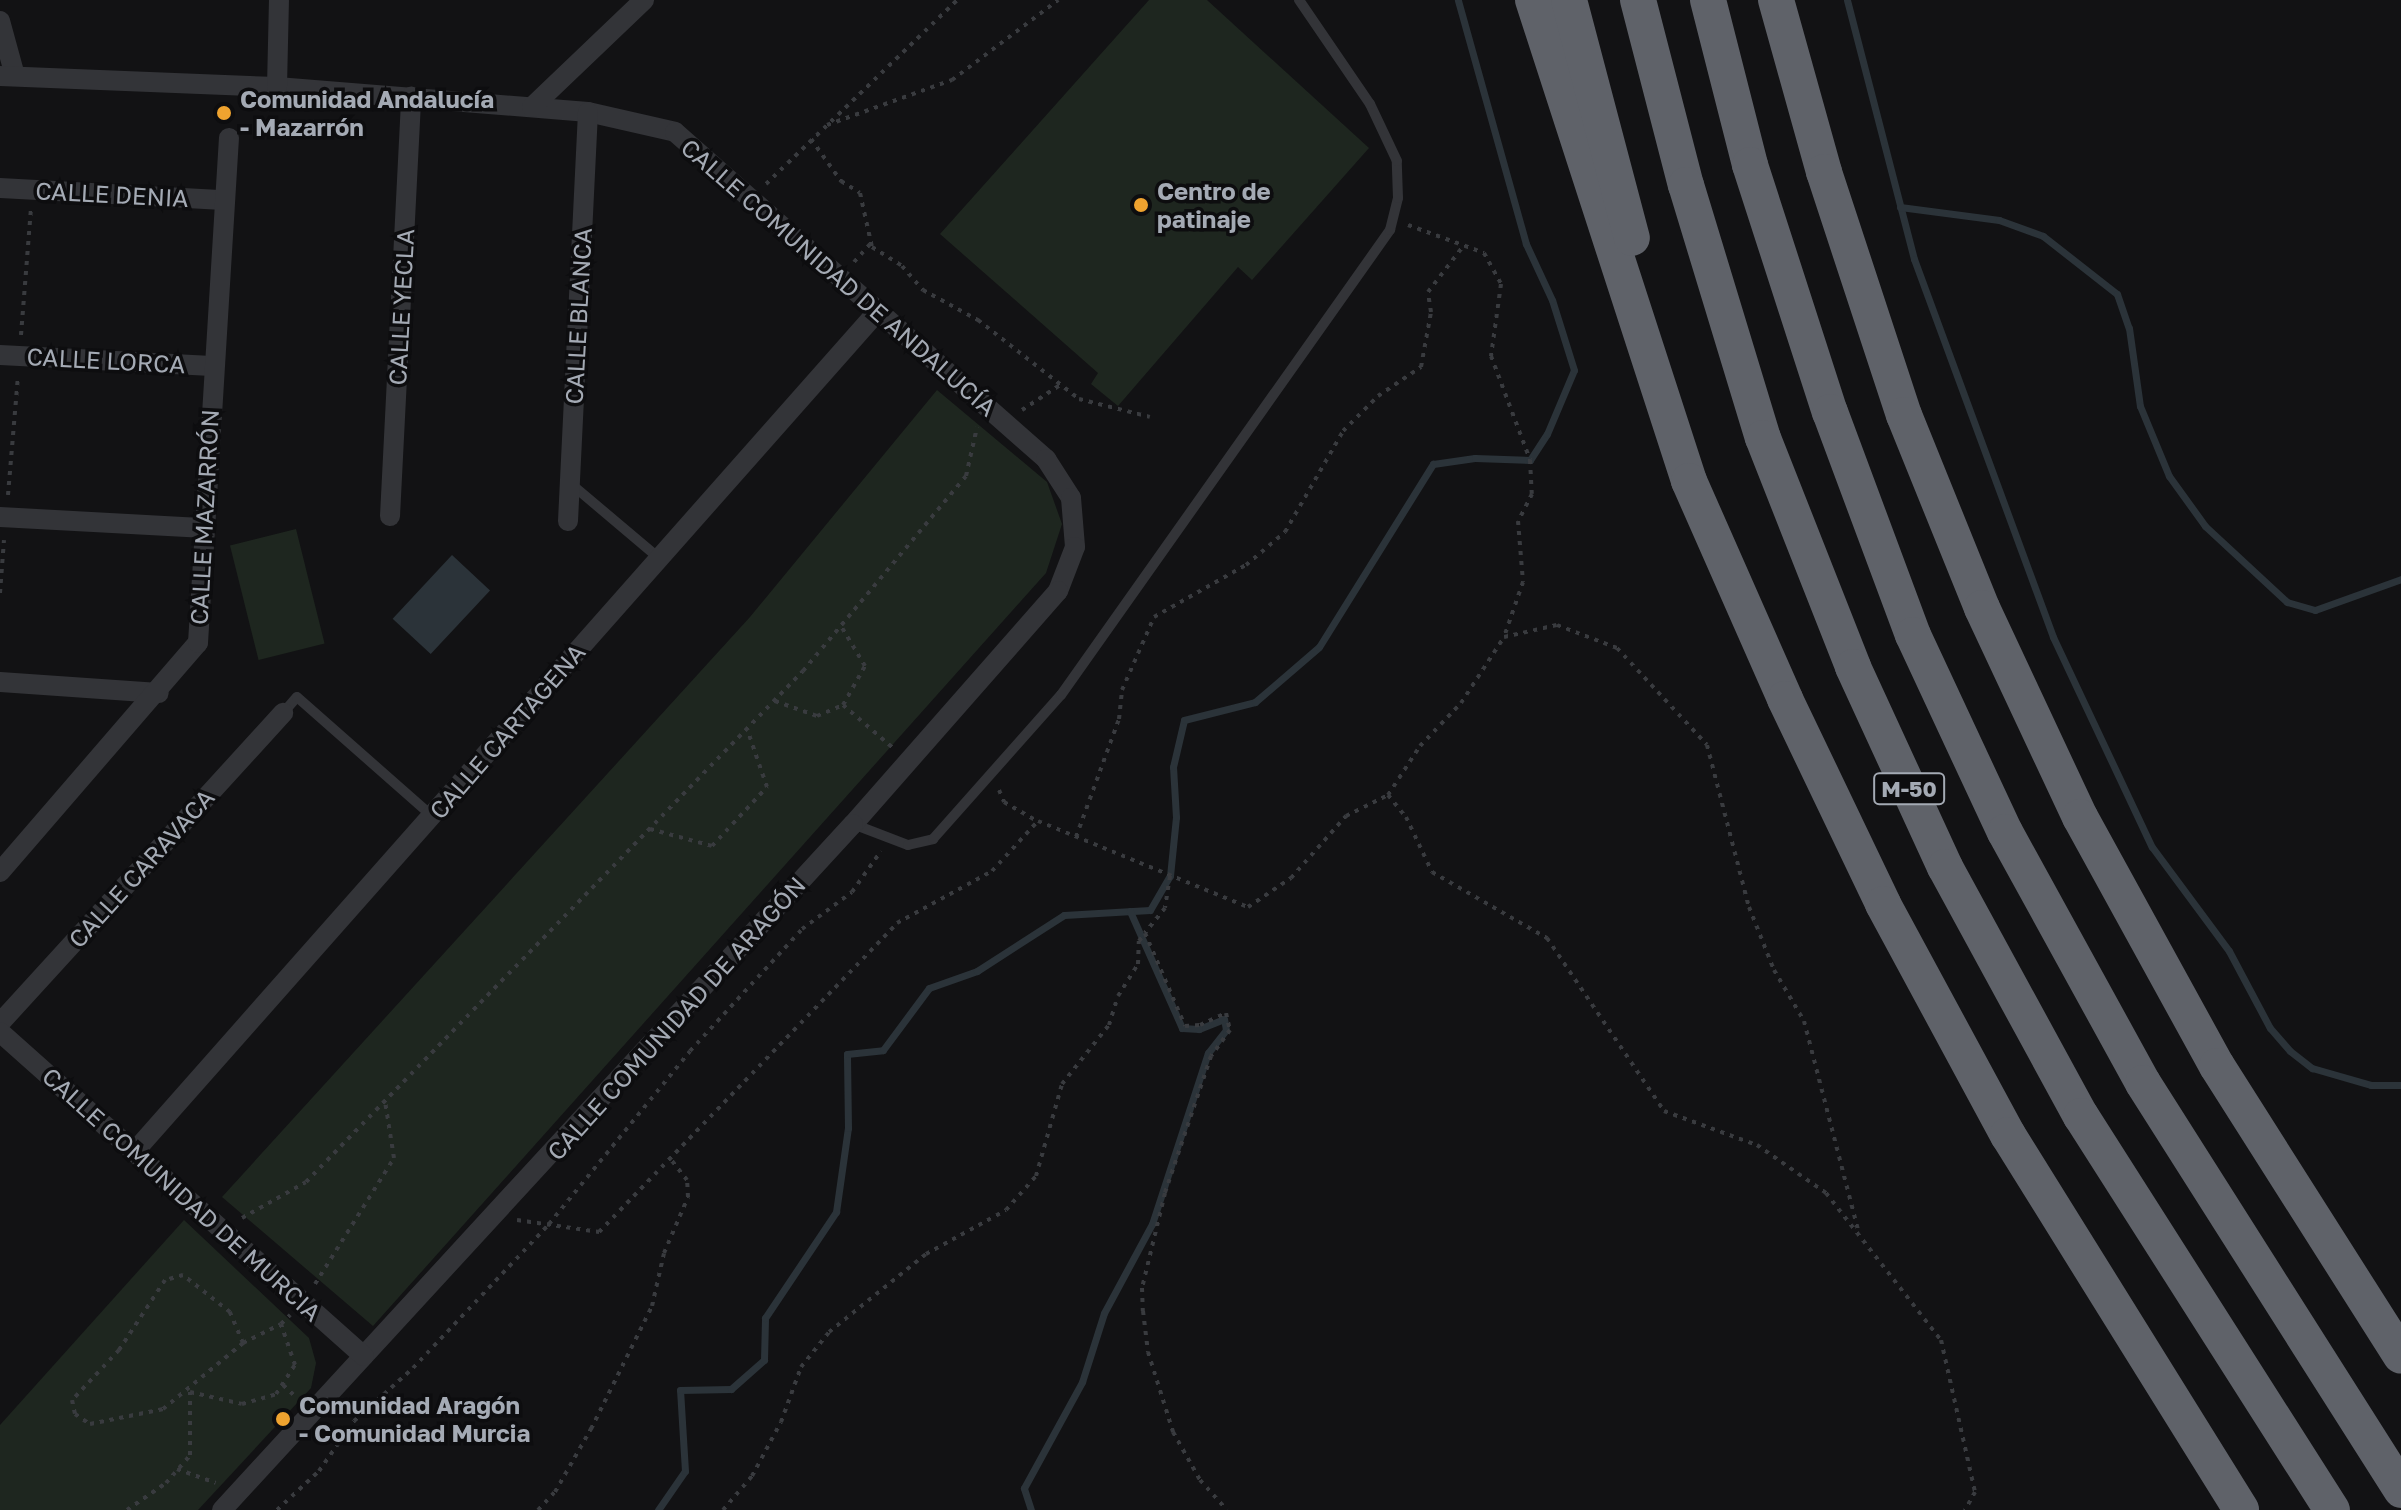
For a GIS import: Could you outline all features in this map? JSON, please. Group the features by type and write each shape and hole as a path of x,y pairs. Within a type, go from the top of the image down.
{"highway":[{"path":"1533,0 1689,481 1785,699 1883,904 2008,1135 2241,1510"},
{"path":"1569,0 1621,204 1702,466 1785,699"},
{"name":"M-50","path":"1638,0 1686,185 1763,438 1853,667 1945,867 2081,1116 2332,1510"},
{"name":"M-50","path":"1708,0 1750,165 1820,383 1913,635 2005,832 2143,1083 2401,1490"},
{"path":"1776,0 1824,172 1889,367 1982,608 2080,817 2217,1066 2401,1356"},
{"path":"1800,0 1889,367"}],"street":[{"path":"277,87 279,0"},
{"path":"532,107 644,0"},
{"path":"0,21 7,76"},
{"name":"CALLE COMUNIDAD DE ANDALUCÍA","path":"7,76 277,87 532,107 588,112 675,132 753,197 1046,459 1071,498"},
{"name":"CALLE YECLA","path":"390,516 411,97"},
{"name":"CALLE BLANCA","path":"568,521 588,112"},
{"name":"CALLE MAZARRÓN","path":"0,872 159,693 198,643 201,528 229,138"},
{"name":"CALLE DENIA","path":"0,188 224,200"},
{"name":"CALLE CARTAGENA","path":"135,1151 878,311"},
{"name":"CALLE LORCA","path":"10,355 212,366"},
{"name":"CALLE COMUNIDAD DE ARAGÓN","path":"228,1504 853,824 1058,591 1075,547 1071,498"},
{"path":"3,517 201,528"},
{"path":"0,682 159,693"},
{"name":"CALLE CARAVACA","path":"0,1023 283,713"},
{"name":"CALLE COMUNIDAD DE MURCIA","path":"0,1032 364,1356"}],"lane":[{"path":"853,824 908,845 933,839 992,773 1061,695 1392,221 1397,161 1385,130 1299,0"},
{"path":"570,483 660,559"},
{"path":"283,713 297,697 432,816"}],"path":[{"path":"753,197 957,0"},
{"path":"825,126 952,80 1058,0"},
{"path":"811,139 841,181 860,193 872,247 902,266 923,290 978,320 1079,399 1150,417"},
{"path":"0,593 10,355 33,190"},
{"path":"992,773 1004,802 1038,821 1248,907 1291,878 1346,816 1388,795 1420,746 1461,703 1504,637 1523,582 1517,533 1532,494 1530,460 1491,356 1501,284 1484,253 1392,221"},
{"path":"1076,837 1119,719 1122,690 1154,617 1246,565 1285,532 1343,431 1378,396 1421,367 1431,312 1428,292 1464,245"},
{"path":"1010,427 1028,403 1060,385"},
{"path":"222,1229 306,1182 775,701 966,476 983,403"},
{"path":"1504,637 1557,625 1617,648 1707,745 1749,907 1774,970 1804,1021 1860,1236"},
{"path":"775,701 817,716 843,705 865,666 841,626"},
{"path":"843,705 908,761"},
{"path":"650,829 712,846 767,787 747,729"},
{"path":"1388,795 1406,817 1432,872 1547,938 1664,1111 1757,1145 1826,1193 1941,1340 1975,1492 1965,1510"},
{"path":"495,1217 599,1232 897,923 992,871 1038,821"},
{"path":"277,1510 319,1471 354,1421 413,1368 549,1224 690,1051 802,929 852,892 868,864 893,839"},
{"path":"723,1510 752,1476 781,1422 801,1367 829,1332 926,1254 1006,1210 1036,1176 1062,1084 1109,1025 1118,996 1138,964 1139,941 1165,908 1170,876"},
{"path":"1145,933 1185,1026 1200,1025 1226,1013 1230,1030 1211,1056 1165,1193 1142,1288 1148,1352 1173,1432 1200,1480 1227,1510"},
{"path":"243,1343 230,1312 183,1275 165,1280 119,1350 72,1400 75,1414 90,1424 163,1409 190,1392 243,1343 281,1324 304,1302 394,1158 385,1101"},
{"path":"538,1510 555,1492 591,1429 652,1306 664,1253 688,1197 687,1180 669,1157"},
{"path":"190,1392 242,1404 276,1394 295,1365 281,1324"},
{"path":"127,1510 190,1455 190,1392"},
{"path":"177,1469 211,1480 228,1504"}],"shaded area":[{"name":"Centro de patinaje","path":"1149,0 1207,0 1369,148 1252,280 1238,267 1118,406 1091,384 1098,373 940,234"},
{"path":"937,390 1047,482 1062,524 1046,573 373,1326 222,1197 750,617"},
{"path":"296,529 325,643 259,660 230,545"},
{"path":"452,555 490,590 431,654 393,619"},
{"path":"184,1220 309,1338 316,1363 311,1388 198,1510 0,1510 0,1425"}],"waterway":[{"path":"658,1510 685,1471 680,1390 731,1389 764,1360 765,1318 836,1212 848,1128 847,1054 883,1050 929,988 977,971 1064,915 1150,910 1170,876 1176,817 1173,767 1184,720 1255,702 1319,647 1433,464 1475,458 1530,460 1547,434 1574,370 1552,300 1526,244 1458,0"},
{"path":"1847,0 1914,259 2053,637 2152,847 2229,951 2270,1028 2290,1051 2312,1068 2371,1085 2401,1085"},
{"path":"1900,207 1999,220 2043,236 2117,294 2129,328 2140,406 2169,476 2205,526 2287,602 2315,610 2401,579"},
{"path":"1031,1510 1024,1488 1082,1382 1104,1313 1152,1224 1208,1053 1226,1030 1224,1019 1199,1029 1182,1028 1130,911"}],"place":[{"name":"Comunidad Andalucía - Mazarrón","path":"224,113"},
{"name":"Centro de patinaje","path":"1141,205"},
{"name":"Comunidad Aragón - Comunidad Murcia","path":"283,1419"}]}
